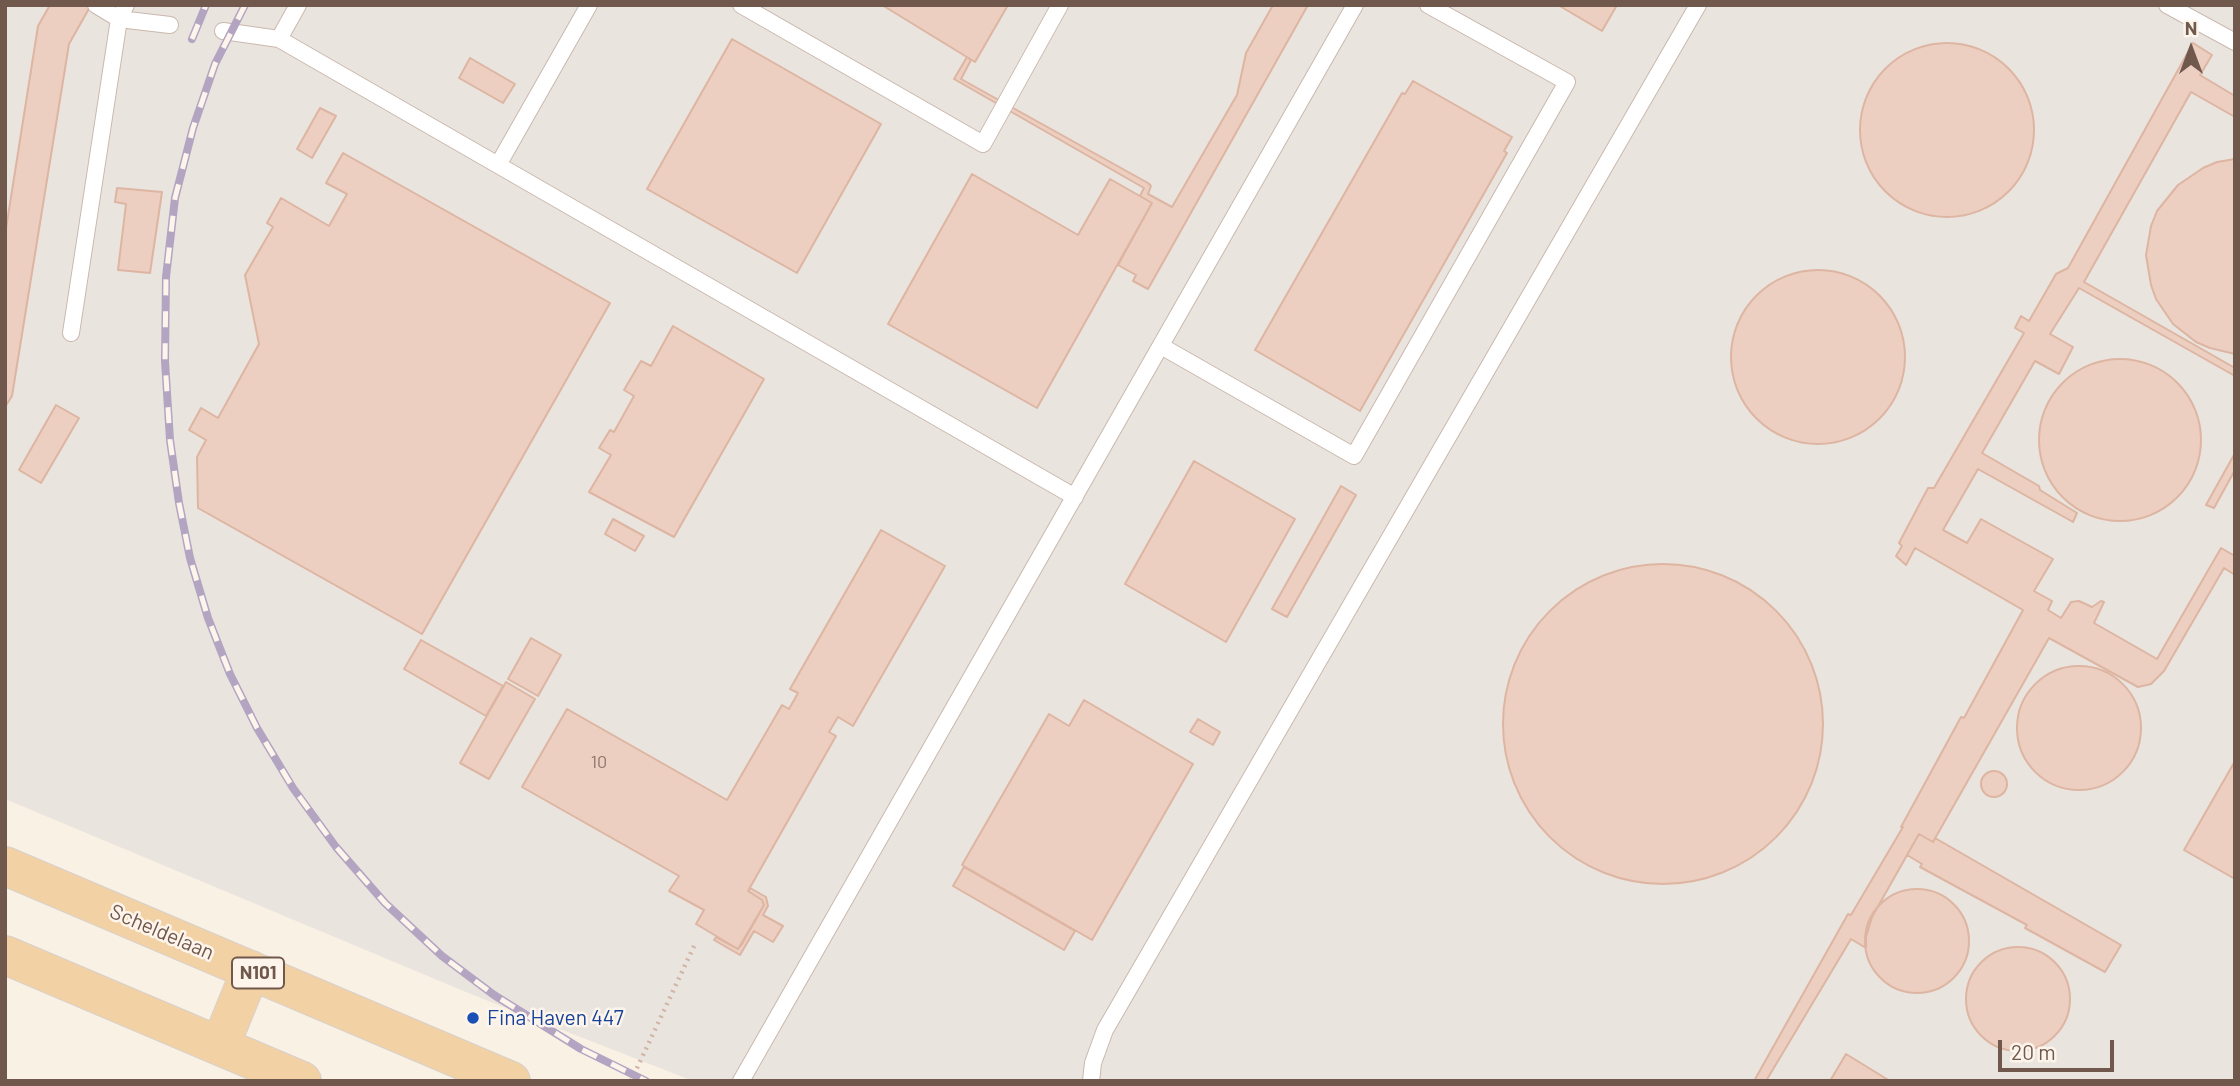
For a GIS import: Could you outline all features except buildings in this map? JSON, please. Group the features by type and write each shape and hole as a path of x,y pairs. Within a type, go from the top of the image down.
{"main road":[{"name":"Scheldelaan","path":"5,866 511,1081"},
{"path":"5,955 302,1081"},
{"path":"220,1046 251,970"}],"lane":[{"path":"96,5 170,25"},
{"path":"279,39 298,5"},
{"path":"498,165 589,5"},
{"path":"741,5 983,144 1059,5"},
{"path":"741,1081 1356,5"},
{"path":"1161,346 1354,456 1567,82 1429,5"},
{"path":"1091,1081 1093,1063 1105,1030 1698,5"},
{"path":"2166,5 2235,42"},
{"path":"71,333 123,12"},
{"path":"223,32 279,39 1075,497"}],"path":[{"path":"631,1081 695,944"}],"shaded area":[{"path":"5,5 2235,5 2235,1081 693,1081 473,995 5,799"}],"railway":[{"path":"192,39 206,5"},
{"path":"245,5 215,64 193,128 175,198 166,277 165,361 170,440 190,558 208,618 230,674 257,728 293,788 336,847 385,903 442,956 494,995 581,1049 646,1081"}],"place":[{"name":"Fina Haven 447","path":"473,1018"}]}
